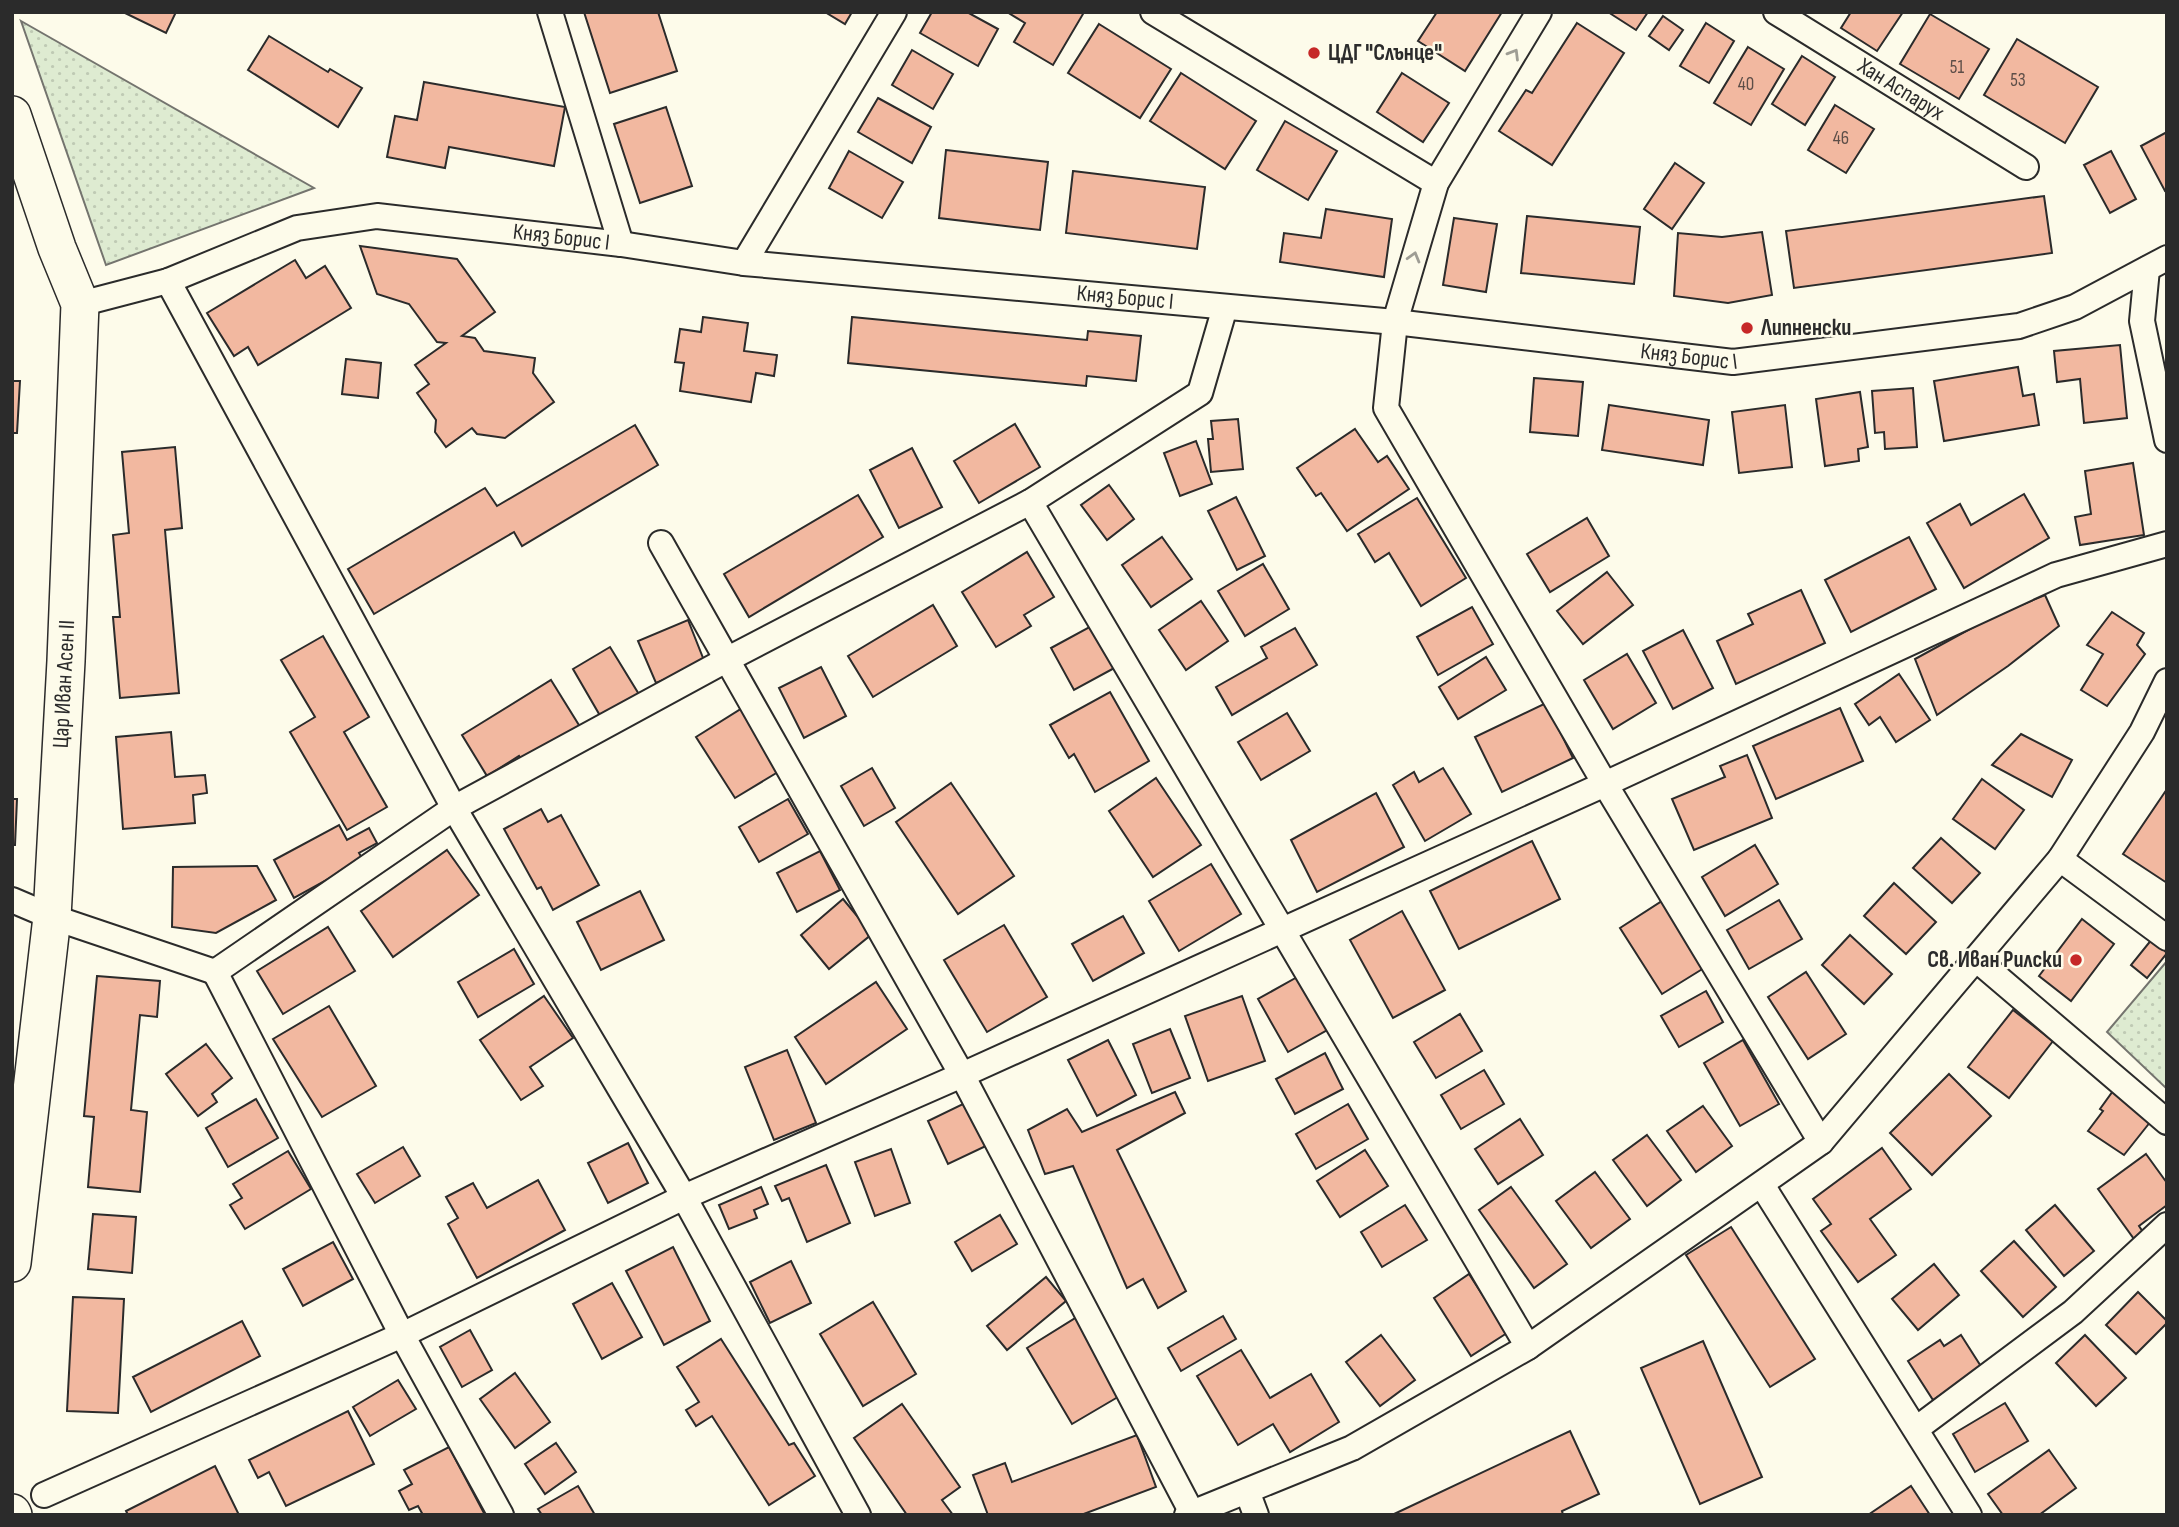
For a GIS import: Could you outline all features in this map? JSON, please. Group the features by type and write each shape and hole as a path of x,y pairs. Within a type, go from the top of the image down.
{"street":[{"path":"550,12 621,244"},
{"path":"744,263 894,12"},
{"path":"1153,12 1436,183"},
{"path":"1539,12 1436,183 1395,322 1386,408 1605,785 1821,1142"},
{"name":"Хан Аспарух","path":"1776,12 2026,167"},
{"name":"Цар Иван Асен II","path":"12,115 57,248 80,304 66,661 52,917 12,1263"},
{"name":"Княз Борис I","path":"80,304 168,281 297,228 377,216 621,244 744,263 1395,322 1733,362 2020,326 2075,307 2157,264"},
{"path":"2157,264 2142,321 2167,440"},
{"path":"168,281 454,808 684,1197 858,1515"},
{"path":"215,972 454,808 728,659 1030,502 1200,393 1225,307"},
{"path":"1030,502 1528,1347"},
{"path":"661,543 962,1076 1190,1514 1352,1448 1528,1347 1821,1142 2060,859 2142,732 2167,681"},
{"path":"44,1495 402,1335 684,1197 962,1076 1605,785 2056,575 2167,544"},
{"path":"2060,859 2167,938"},
{"path":"12,900 52,917 215,972 402,1335 501,1515"},
{"path":"1976,959 2167,1122"},
{"path":"1762,1185 1969,1515"},
{"path":"1916,1429 2073,1312 2167,1225"},
{"path":"1247,1491 1256,1515"}],"green space":[{"path":"21,21 314,188 106,265"},
{"path":"2167,961 2167,1089 2107,1032"}],"building":[{"path":"123,12 176,12 166,33"},
{"path":"584,12 658,12 677,71 610,93"},
{"path":"825,12 852,12 845,24"},
{"path":"932,12 967,12 998,29 978,66 920,33"},
{"path":"1007,12 1083,14 1053,65 1014,42 1025,23"},
{"path":"1437,12 1502,12 1465,71 1418,41"},
{"path":"1608,12 1648,12 1636,30"},
{"path":"1851,12 1903,12 1877,51 1841,28"},
{"path":"1930,14 1989,49 1959,99 1900,64"},
{"path":"1663,16 1683,30 1669,50 1649,36"},
{"path":"1577,23 1624,53 1552,165 1499,131 1526,90 1532,93"},
{"path":"1706,23 1734,41 1709,83 1680,66"},
{"path":"1099,24 1171,69 1140,118 1068,73"},
{"path":"269,36 328,72 330,69 362,88 338,127 248,70"},
{"path":"2017,39 2098,87 2065,143 1984,95"},
{"path":"1748,47 1784,69 1751,125 1714,103"},
{"path":"912,50 953,74 933,109 892,85"},
{"path":"1802,56 1835,77 1805,125 1772,104"},
{"path":"1181,73 1256,121 1225,169 1150,121"},
{"path":"1402,73 1449,103 1423,142 1377,112"},
{"path":"424,82 565,107 554,166 449,147 445,168 387,157 395,116 417,120"},
{"path":"878,98 931,127 912,163 858,132"},
{"path":"1835,105 1874,129 1846,173 1808,150"},
{"path":"666,107 692,186 640,203 614,124"},
{"path":"1285,121 1337,151 1308,200 1257,170"},
{"path":"2167,132 2167,190 2165,191 2141,146"},
{"path":"946,150 1048,162 1040,230 939,218"},
{"path":"849,151 903,182 882,218 829,188"},
{"path":"2111,151 2136,199 2110,213 2084,165"},
{"path":"1675,163 1704,183 1672,229 1644,209"},
{"path":"1073,171 1205,187 1197,249 1066,233"},
{"path":"2044,196 2052,253 1794,288 1786,231"},
{"path":"1326,209 1392,219 1384,277 1280,262 1284,233 1321,238"},
{"path":"1527,216 1640,227 1634,284 1521,273"},
{"path":"1454,218 1497,224 1486,292 1443,285"},
{"path":"1762,232 1772,295 1728,303 1674,296 1678,233 1722,237"},
{"path":"360,246 457,259 495,312 462,336 475,338 484,351 535,358 533,373 554,402 505,438 477,434 472,428 446,447 435,432 436,420 417,393 429,384 415,365 446,343 437,342 409,304 377,294"},
{"path":"295,260 306,278 325,266 351,308 258,365 248,347 234,356 207,313"},
{"path":"703,317 748,323 744,351 777,355 774,376 756,373 751,402 680,391 684,363 675,362 680,329 701,332"},
{"path":"852,317 1087,340 1088,331 1141,336 1136,381 1087,376 1086,386 848,363"},
{"path":"2120,345 2127,418 2084,423 2080,379 2057,382 2054,351"},
{"path":"346,359 381,363 378,398 342,394"},
{"path":"2018,367 2023,396 2034,394 2039,425 1944,441 1934,381"},
{"path":"1534,378 1583,382 1578,436 1530,432"},
{"path":"12,381 20,381 17,433 12,433"},
{"path":"1913,388 1917,447 1885,449 1884,432 1875,433 1872,391"},
{"path":"1860,392 1868,447 1858,449 1859,461 1825,466 1816,399"},
{"path":"1609,405 1709,420 1703,465 1602,450"},
{"path":"1785,405 1792,467 1739,473 1732,412"},
{"path":"1238,419 1243,469 1211,472 1208,439 1213,439 1211,421"},
{"path":"1015,424 1040,467 979,503 954,461"},
{"path":"635,425 658,465 522,546 514,532 374,614 348,569 485,488 497,506"},
{"path":"1355,429 1378,462 1387,456 1409,489 1347,531 1321,493 1316,496 1297,468"},
{"path":"1196,441 1212,484 1180,496 1164,453"},
{"path":"175,447 182,528 165,530 179,693 120,698 113,617 120,617 113,535 129,533 122,452"},
{"path":"912,448 942,507 899,528 870,470"},
{"path":"2133,463 2144,535 2080,545 2075,517 2091,514 2085,471"},
{"path":"1109,485 1134,519 1107,540 1081,505"},
{"path":"2024,494 2049,538 1964,588 1927,523 1960,504 1971,525"},
{"path":"858,495 883,537 749,617 724,574"},
{"path":"1236,497 1265,556 1237,570 1208,511"},
{"path":"1417,498 1466,578 1421,606 1389,553 1375,562 1358,534"},
{"path":"1587,518 1609,556 1550,592 1527,554"},
{"path":"1162,537 1192,579 1151,607 1122,565"},
{"path":"1909,537 1936,589 1851,632 1825,580"},
{"path":"1027,552 1054,597 1024,615 1031,626 996,647 962,592"},
{"path":"1263,564 1289,609 1245,636 1218,591"},
{"path":"1607,572 1633,605 1583,644 1557,611"},
{"path":"1801,590 1825,643 1736,684 1717,641 1753,624 1748,614"},
{"path":"2045,595 2059,626 2008,666 1937,715 1915,659 1990,618"},
{"path":"1201,601 1228,641 1186,670 1159,630"},
{"path":"933,605 957,646 873,697 848,656"},
{"path":"1472,607 1493,644 1438,675 1417,637"},
{"path":"2112,612 2144,633 2137,645 2145,654 2107,706 2081,690 2103,654 2087,645"},
{"path":"688,620 705,663 656,683 638,641"},
{"path":"1095,624 1118,666 1074,690 1051,648"},
{"path":"1295,628 1317,665 1232,715 1216,687 1267,658 1261,647"},
{"path":"1683,630 1713,688 1673,709 1643,651"},
{"path":"323,636 369,717 344,732 387,807 347,830 290,732 315,717 281,660"},
{"path":"610,647 640,696 602,719 573,669"},
{"path":"1627,654 1656,703 1613,729 1584,680"},
{"path":"1486,657 1506,690 1458,719 1439,687"},
{"path":"821,667 846,716 804,738 779,688"},
{"path":"1899,674 1930,720 1896,742 1880,717 1869,725 1855,704"},
{"path":"551,680 582,730 525,766 519,756 487,776 462,735"},
{"path":"1110,692 1149,761 1095,792 1074,754 1069,758 1050,725"},
{"path":"1546,703 1573,758 1502,792 1475,737"},
{"path":"744,707 783,769 735,798 696,737"},
{"path":"1840,708 1863,761 1776,799 1753,746"},
{"path":"1287,713 1310,751 1261,780 1238,742"},
{"path":"171,732 175,777 205,775 207,793 193,795 195,823 123,829 116,737"},
{"path":"2021,734 2072,760 2052,797 1992,765"},
{"path":"1747,755 1772,818 1694,850 1672,799 1725,777 1720,766"},
{"path":"872,768 895,808 864,826 841,786"},
{"path":"1443,768 1471,814 1425,841 1393,785 1414,772 1419,782"},
{"path":"1156,778 1201,845 1153,877 1109,811"},
{"path":"1982,779 2024,810 1995,849 1953,819"},
{"path":"951,783 1014,876 958,914 896,822"},
{"path":"2167,789 2167,883 2123,854"},
{"path":"1376,793 1404,847 1317,892 1291,840"},
{"path":"12,799 17,799 15,845 12,845"},
{"path":"788,799 808,834 759,862 739,827"},
{"path":"541,809 548,822 561,815 599,885 553,910 541,887 537,889 504,829"},
{"path":"339,825 347,840 369,828 377,843 359,853 363,860 294,898 274,860"},
{"path":"1941,838 1980,873 1952,903 1913,868"},
{"path":"1532,841 1560,899 1459,949 1430,891"},
{"path":"1755,845 1778,884 1725,916 1702,877"},
{"path":"447,850 479,895 393,957 361,911"},
{"path":"820,851 840,890 797,912 777,873"},
{"path":"1211,864 1241,914 1179,951 1149,901"},
{"path":"257,866 276,900 216,933 172,927 173,867"},
{"path":"1894,883 1936,922 1906,954 1864,916"},
{"path":"640,891 664,940 601,970 577,922"},
{"path":"843,899 872,934 829,969 801,935"},
{"path":"1779,900 1802,939 1749,969 1727,930"},
{"path":"1662,901 1704,968 1662,994 1620,928"},
{"path":"1402,911 1445,990 1393,1018 1350,940"},
{"path":"1123,916 1144,953 1093,981 1072,944"},
{"name":"Св. Иван Рилски","path":"2082,919 2114,944 2071,1001 2039,976"},
{"path":"1004,925 1047,997 987,1032 944,960"},
{"path":"328,927 355,971 283,1014 257,971"},
{"path":"1850,935 1892,974 1864,1004 1822,965"},
{"path":"2152,939 2167,953 2147,978 2131,965"},
{"path":"514,949 534,984 478,1017 458,982"},
{"path":"1806,972 1846,1034 1808,1059 1768,997"},
{"path":"97,976 160,981 157,1017 140,1015 131,1110 147,1112 140,1192 88,1187 94,1117 84,1116"},
{"path":"1299,976 1329,1029 1288,1052 1258,999"},
{"path":"876,982 907,1029 826,1084 795,1037"},
{"path":"1706,991 1723,1022 1679,1047 1661,1016"},
{"path":"544,996 573,1038 530,1067 543,1086 521,1100 480,1040"},
{"path":"1242,996 1265,1061 1208,1081 1185,1016"},
{"path":"329,1006 376,1086 322,1117 273,1039"},
{"path":"2013,1010 2053,1041 2009,1098 1968,1067"},
{"path":"1460,1014 1482,1051 1436,1078 1414,1042"},
{"path":"1170,1029 1190,1078 1152,1093 1133,1044"},
{"path":"1108,1040 1136,1095 1097,1116 1068,1060"},
{"path":"1743,1040 1779,1104 1740,1126 1704,1063"},
{"path":"206,1044 232,1078 212,1094 217,1102 198,1116 166,1074"},
{"path":"787,1050 816,1123 774,1140 745,1067"},
{"path":"1325,1053 1343,1089 1295,1114 1276,1079"},
{"path":"1484,1070 1504,1104 1461,1129 1441,1095"},
{"path":"1949,1074 1991,1116 1932,1175 1890,1133"},
{"path":"2113,1091 2151,1121 2124,1155 2088,1131 2103,1111 2100,1109"},
{"path":"1175,1092 1185,1113 1117,1150 1186,1291 1158,1308 1143,1279 1127,1288 1073,1166 1045,1174 1028,1130 1067,1109 1082,1132"},
{"path":"256,1099 278,1138 228,1167 206,1128"},
{"path":"967,1102 988,1145 948,1164 928,1121"},
{"path":"1348,1104 1368,1139 1316,1169 1296,1134"},
{"path":"1703,1106 1732,1146 1696,1172 1667,1131"},
{"path":"1520,1119 1543,1155 1498,1184 1475,1149"},
{"path":"1647,1135 1681,1180 1647,1206 1613,1160"},
{"path":"628,1143 648,1183 608,1203 588,1163"},
{"path":"403,1147 420,1176 375,1203 357,1174"},
{"path":"1882,1148 1911,1189 1870,1219 1896,1255 1858,1282 1821,1231 1831,1224 1813,1199"},
{"path":"891,1149 910,1203 875,1216 855,1162"},
{"path":"1365,1150 1388,1186 1340,1217 1317,1181"},
{"path":"288,1151 311,1189 245,1229 230,1205 242,1198 233,1184"},
{"path":"2146,1154 2167,1183 2167,1205 2139,1226 2143,1232 2134,1239 2098,1189"},
{"path":"826,1165 850,1223 807,1242 789,1198 782,1201 775,1186"},
{"path":"1595,1172 1630,1219 1591,1248 1556,1201"},
{"path":"538,1180 565,1230 477,1278 448,1224 458,1218 446,1197 473,1183 487,1208"},
{"path":"761,1187 768,1204 754,1210 757,1218 729,1229 719,1205"},
{"path":"1511,1187 1567,1264 1534,1288 1479,1210"},
{"path":"1405,1205 1427,1240 1382,1267 1361,1232"},
{"path":"2055,1205 2094,1251 2064,1276 2026,1230"},
{"path":"93,1214 136,1217 132,1273 88,1269"},
{"path":"1000,1215 1017,1244 972,1271 955,1242"},
{"path":"1731,1227 1815,1359 1770,1387 1686,1255"},
{"path":"2014,1241 2056,1287 2023,1317 1981,1271"},
{"path":"333,1242 353,1279 303,1306 283,1269"},
{"path":"673,1247 710,1321 664,1345 626,1271"},
{"path":"791,1261 811,1303 770,1323 750,1282"},
{"path":"1934,1264 1959,1295 1918,1330 1892,1299"},
{"path":"1469,1274 1507,1333 1471,1356 1434,1298"},
{"path":"1046,1277 1066,1301 1007,1350 987,1326"},
{"path":"612,1283 642,1337 602,1359 573,1304"},
{"path":"2138,1292 2167,1323 2136,1354 2106,1325"},
{"path":"73,1297 124,1299 118,1413 67,1411"},
{"path":"873,1302 916,1374 863,1406 820,1334"},
{"path":"1223,1316 1236,1339 1181,1371 1168,1348"},
{"path":"1077,1317 1123,1394 1072,1424 1027,1348"},
{"path":"242,1321 260,1356 151,1412 133,1377"},
{"path":"470,1330 492,1370 462,1387 440,1347"},
{"path":"1381,1335 1415,1380 1380,1406 1346,1362"},
{"path":"1961,1335 1982,1368 1933,1400 1908,1361 1940,1340 1944,1346"},
{"path":"2085,1335 2126,1378 2096,1406 2056,1363"},
{"path":"721,1339 789,1445 794,1443 815,1476 769,1505 712,1416 696,1426 686,1410 699,1402 677,1367"},
{"path":"1703,1341 1762,1477 1700,1504 1641,1368"},
{"path":"1241,1350 1270,1398 1311,1374 1339,1422 1290,1452 1273,1424 1238,1445 1197,1376"},
{"path":"515,1373 550,1422 515,1448 480,1399"},
{"path":"398,1380 416,1409 370,1436 353,1407"},
{"path":"2005,1403 2028,1441 1975,1472 1953,1434"},
{"path":"902,1404 960,1487 942,1500 953,1515 907,1515 854,1438"},
{"path":"348,1411 374,1464 286,1506 269,1472 258,1478 249,1460"},
{"path":"1570,1431 1599,1494 1562,1511 1563,1515 1392,1515"},
{"path":"1137,1435 1156,1487 1081,1515 988,1515 973,1475 1005,1463 1012,1482"},
{"path":"556,1443 576,1472 545,1494 525,1464"},
{"path":"449,1447 485,1515 423,1515 418,1506 409,1510 399,1491 412,1484 404,1470"},
{"path":"2049,1450 2076,1488 2039,1515 2003,1515 1988,1494"},
{"path":"215,1466 239,1515 128,1515 126,1511"},
{"path":"578,1486 595,1515 542,1515 538,1509"},
{"path":"1911,1486 1930,1515 1868,1515"}],"place":[{"name":"ЦДГ \"Слънце\"","path":"1314,53"},
{"name":"Липненски","path":"1747,328"},
{"name":"Св. Иван Рилски","path":"2076,960"}]}
